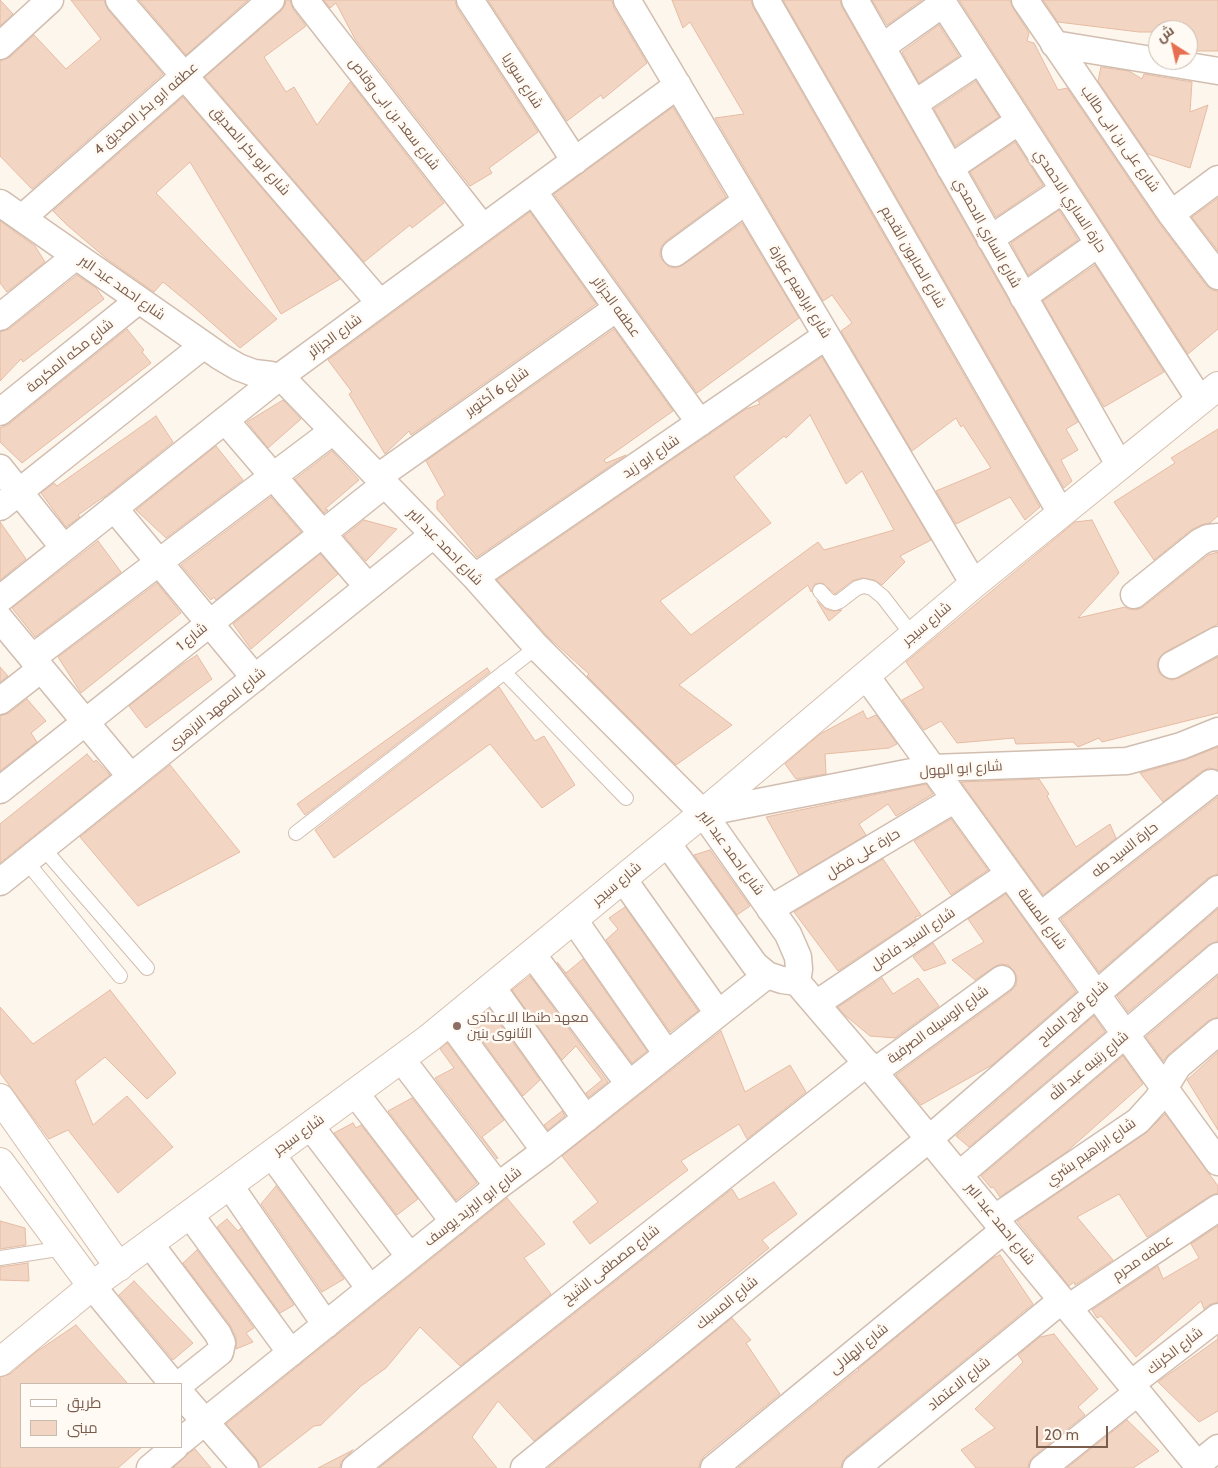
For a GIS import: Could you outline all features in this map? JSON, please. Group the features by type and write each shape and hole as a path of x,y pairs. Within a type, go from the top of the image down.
{"main road":[{"name":"شارع سيجر","path":"0,1362 92,1286 272,1156 450,1022 703,813 974,584 1209,393"},
{"path":"0,1098 120,1266"},
{"path":"0,1162 92,1286"}],"street":[{"path":"0,46 50,0"},
{"name":"شارع ابو بكر الصديق","path":"119,0 380,303"},
{"name":"عطفه ابو بكر الصديق 4","path":"22,218 271,0"},
{"name":"شارع سعد بن ابى وقاص","path":"305,0 483,228"},
{"name":"شارع سوريا","path":"470,0 575,161"},
{"name":"شارع ابراهيم عوارة","path":"627,0 974,584"},
{"name":"شارع الصابون القديم","path":"766,0 1061,513"},
{"name":"شارع الساري الاحمدي","path":"855,0 1120,466"},
{"name":"شارع على بن ابى طالب","path":"1025,0 1171,214 1218,276"},
{"path":"882,47 942,2"},
{"name":"حارة الساري الاحمدي","path":"942,2 1098,244 1209,393"},
{"path":"1054,44 1218,71"},
{"path":"914,104 980,60"},
{"name":"شارع الجزائر","path":"0,599 278,378 678,85"},
{"path":"950,168 1019,120"},
{"path":"1171,214 1218,179"},
{"path":"990,239 1063,190"},
{"name":"عطفه الجزائر","path":"533,192 700,423"},
{"path":"675,253 746,201"},
{"name":"شارع احمد عبد البر","path":"0,203 238,367 286,382 475,577 537,646 703,813 788,934 798,957 797,982 960,1175 1199,1466"},
{"path":"1023,297 1098,244"},
{"path":"0,317 76,256"},
{"name":"شارع مكه المكرمة","path":"0,412 139,300"},
{"name":"شارع 6 أكتوبر","path":"381,481 617,308"},
{"name":"شارع ابو زيد","path":"475,577 826,336"},
{"path":"10,499 204,345"},
{"path":"225,420 368,587"},
{"path":"0,701 37,663 159,562 333,431"},
{"path":"0,468 10,499 64,548"},
{"name":"شارع 1","path":"0,790 323,533 381,481"},
{"path":"114,508 255,678"},
{"name":"شارع المعهد الازهرى","path":"0,882 433,535"},
{"path":"1134,594 1200,542 1208,538 1218,538"},
{"path":"0,619 132,777"},
{"path":"1172,665 1218,640"},
{"name":"شارع المسلة","path":"866,676 1216,1156"},
{"name":"شارع ابو الهول","path":"703,813 932,768 1127,761 1181,746 1218,731"},
{"name":"حارة السيد طه","path":"1040,916 1211,783"},
{"name":"حارة على فضل","path":"770,909 955,799"},
{"path":"667,843 756,965 767,975 797,982"},
{"name":"شارع السيد فاضل","path":"816,1004 1009,874"},
{"path":"623,879 718,1013"},
{"name":"شارع فرج الملاح","path":"929,1139 1218,889"},
{"path":"574,920 667,1054"},
{"path":"532,954 629,1084"},
{"name":"شارع رتيبه عبد الله","path":"960,1175 1218,956"},
{"name":"شارع ابو اليزيد يوسف","path":"182,1440 498,1186 586,1119 767,975"},
{"name":"شارع الوسيله الصرفية","path":"870,1067 1002,979"},
{"path":"492,987 586,1119"},
{"path":"450,1022 545,1151"},
{"name":"شارع ابراهيم بشري","path":"999,1224 1138,1121 1157,1100 1178,1066 1218,1032"},
{"path":"402,1060 498,1186"},
{"name":"شارع مصطفى الشيخ","path":"355,1468 870,1067"},
{"path":"356,1094 454,1222"},
{"path":"311,1126 410,1257"},
{"name":"شارع المسبك","path":"524,1468 929,1139"},
{"path":"272,1156 370,1290"},
{"path":"230,1186 326,1325"},
{"name":"عطفه محرم","path":"1065,1304 1218,1208"},
{"path":"190,1215 291,1352"},
{"name":"شارع الهلالى","path":"714,1468 999,1224"},
{"path":"150,1244 218,1334 222,1343 220,1352 181,1383"},
{"path":"92,1286 172,1383"},
{"name":"شارع الاعتماد","path":"856,1468 1065,1304"},
{"name":"شارع الكرنك","path":"1043,1468 1218,1317"},
{"path":"182,1395 245,1468"},
{"path":"150,1468 174,1448"},
{"path":"1199,1466 1218,1448"}],"lane":[{"path":"820,591 829,601 835,603 840,602 857,588 864,586 872,588 882,597 913,636"},
{"path":"296,833 537,646"},
{"path":"504,672 626,798"},
{"path":"35,854 147,968"},
{"path":"35,854 120,976"},
{"path":"0,1258 64,1248"}],"building":[{"path":"0,0 13,14 0,26"},
{"path":"71,0 104,0 108,10 163,74 32,189 0,156 0,61 10,57 34,35 66,69 101,39"},
{"path":"139,0 248,0 186,55"},
{"path":"286,0 290,0 293,9 306,26 264,57 286,92 294,87 317,125 350,82 444,203 412,228 410,225 364,262 205,77 281,11"},
{"path":"324,0 455,0 457,8 538,132 489,168 492,173 470,186 355,39 336,3 330,8"},
{"path":"488,0 612,0 614,8 647,63 603,99 601,95 567,121"},
{"path":"672,0 751,0 753,7 1040,507 1025,520 1010,497 956,524 936,491 991,468 963,425 961,427 956,418 912,451 841,331 852,323 832,295 823,301 715,118 744,114 690,22 683,28"},
{"path":"783,0 840,0 842,7 1078,422 1066,429 1078,450 1061,460 1072,481 1064,488"},
{"path":"872,0 922,0 887,25"},
{"path":"959,0 1010,0 1029,33 1027,41 1034,43 1058,90 1067,88 1159,223 1206,285 1212,290 1218,291 1218,329 1188,354"},
{"path":"1043,0 1218,0 1218,51 1198,51 1198,20 1148,20 1148,32 1058,22"},
{"path":"939,25 959,56 919,83 902,52"},
{"path":"1101,67 1129,71 1142,79 1144,74 1192,82 1190,112 1208,105 1190,168 1148,154 1098,81"},
{"path":"976,81 999,117 955,146 934,109"},
{"path":"183,97 340,279 281,314 190,162 156,193 277,319 240,348 163,282 154,292 107,259 53,211"},
{"path":"673,107 726,197 666,241 661,247 660,255 663,261 669,267 677,268 742,223 799,318 697,393 554,194"},
{"path":"1015,142 1043,185 996,217 970,172"},
{"path":"1218,198 1218,251 1192,217"},
{"path":"1059,210 1078,240 1028,275 1011,243"},
{"path":"530,212 596,304 411,435 409,431 385,454 349,394 352,392 328,360"},
{"path":"0,221 35,246 45,262 7,292 0,283"},
{"path":"1095,265 1164,372 1104,407 1043,301"},
{"path":"77,275 96,288 104,299 23,362 21,359 0,381 0,332 9,329"},
{"path":"127,329 144,350 142,352 151,363 22,463 0,442 0,428 9,424"},
{"path":"614,329 673,411 604,460 606,463 626,455 477,557 437,509 437,501 445,495 426,461"},
{"path":"822,357 931,540 900,556 905,562 882,585 874,580 862,578 852,581 835,594 822,583 815,584 811,592 808,585 679,685 732,725 676,765 587,676 589,674 548,637 497,580 746,409 760,404 758,401","holes":["810,415 846,484 862,471 894,530 824,550 818,542 691,635 660,601 771,523 734,477 784,436 786,438"]},
{"path":"283,400 301,419 268,448 247,422"},
{"path":"156,416 173,442 112,491 78,515 80,517 66,527 41,493 54,483 57,486"},
{"path":"1218,429 1218,516 1210,523 1191,530 1154,560 1114,502 1175,463 1171,458"},
{"path":"216,446 243,480 166,538 136,510"},
{"path":"332,451 359,480 325,509 328,510 324,513 295,479"},
{"path":"271,497 301,532 216,600 214,597 211,600 181,565"},
{"path":"364,520 397,529 366,561 344,536"},
{"path":"1092,520 1119,573 1078,618 1125,607 1136,610 1143,607 1208,555 1218,552 1218,624 1165,652 1159,658 1157,665 1159,673 1172,680 1218,657 1218,713 1102,742 1099,738 1078,747 1073,742 1016,744 1014,738 957,743 941,721 924,730 902,700 924,688 906,662 1075,522"},
{"path":"0,522 26,559 0,580"},
{"path":"98,541 121,572 35,637 12,608"},
{"path":"320,554 338,574 251,649 233,624"},
{"path":"157,583 181,613 81,693 58,657"},
{"path":"817,601 826,609 833,611 842,610 829,621"},
{"path":"197,655 212,679 146,728 129,706"},
{"path":"0,667 8,676 0,682"},
{"path":"487,668 490,672 305,815 297,804"},
{"path":"499,687 535,741 544,736 575,785 542,808 490,744 334,858 315,830"},
{"path":"27,699 46,721 31,733 37,742 0,771 0,716 9,713"},
{"path":"863,711 867,719 876,715 897,744 889,748 825,754 826,774 796,779 785,764 820,734"},
{"path":"1218,747 1218,770 1209,768 1202,771 1163,802 1140,773 1185,760"},
{"path":"87,754 94,762 96,760 110,775 0,863 0,824"},
{"path":"170,765 240,852 138,906 80,837"},
{"path":"1039,779 1049,794 1047,796 1076,847 1110,824 1116,838 1043,895 961,782"},
{"path":"926,784 933,794 896,816 888,804 859,824 866,835 799,875 766,817"},
{"path":"1218,797 1218,874 1208,878 1099,972 1061,919"},
{"path":"951,819 988,870 951,895 914,841"},
{"path":"710,850 750,906 737,915 694,855"},
{"path":"883,859 921,915 915,917 916,919 838,971 794,912"},
{"path":"1006,894 1076,992 992,1065 921,1105 896,1075 1011,991 1016,985 1017,977 1008,965 1000,964 975,980 952,960 984,942 968,919"},
{"path":"625,907 698,1011 670,1032 606,940 618,929 609,918"},
{"path":"1218,909 1218,941 1208,945 1128,1012 1117,996"},
{"path":"933,943 946,963 924,971 913,957"},
{"path":"583,959 647,1051 632,1063 557,962 566,973"},
{"path":"530,976 608,1082 589,1097 586,1093 602,1080 576,1046 562,1060 512,990"},
{"path":"1218,976 1218,1017 1208,1021 1163,1061 1146,1037"},
{"path":"882,978 893,994 918,978 939,1006 895,1038 870,1036 838,1007"},
{"path":"110,990 176,1073 147,1099 105,1057 75,1081 93,1125 127,1096 173,1147 118,1193 68,1130 49,1139 0,1073 0,1007 33,1044"},
{"path":"489,1009 540,1080 523,1096 470,1024"},
{"path":"1094,1016 1105,1032 969,1147 956,1136"},
{"path":"721,1031 745,1092 790,1065 806,1092 747,1139 739,1124 681,1161 688,1170 590,1244 573,1222 598,1202 562,1156"},
{"path":"447,1043 504,1120 482,1137 497,1159 435,1078 454,1068 440,1049"},
{"path":"1218,1052 1218,1130 1187,1080"},
{"path":"1123,1056 1143,1084 1065,1153 1000,1197 993,1187 991,1188 981,1176"},
{"path":"412,1098 477,1183 456,1200 388,1111"},
{"path":"562,1111 565,1116 548,1130 544,1125"},
{"path":"1165,1114 1218,1186 1218,1193 1210,1196 1147,1237 1119,1194 1077,1217 1113,1260 1075,1285 1074,1282 1069,1286 1017,1221 1146,1133"},
{"path":"353,1123 356,1128 361,1125 418,1199 397,1215 334,1133"},
{"path":"774,1182 797,1214 762,1240 769,1248 534,1441 498,1401 472,1437 497,1468 379,1468 732,1189 739,1200"},
{"path":"276,1186 344,1279 322,1292 261,1204"},
{"path":"507,1198 545,1244 524,1258 551,1294 460,1366 420,1327 386,1368 361,1386 321,1425 314,1426 260,1468 256,1458 226,1424"},
{"path":"227,1219 238,1231 241,1228 294,1305 280,1313 217,1227"},
{"path":"0,1221 25,1228 26,1245 0,1249"},
{"path":"1218,1226 1218,1302 1204,1309 1201,1301 1136,1357 1101,1316 1097,1318 1092,1310 1158,1266 1163,1279 1199,1258 1191,1244"},
{"path":"197,1250 254,1328 246,1333 253,1342 236,1349 236,1337 230,1325 183,1263"},
{"path":"1000,1255 1033,1304 847,1456 842,1462 841,1468 738,1468 993,1258"},
{"path":"28,1263 29,1281 0,1280 0,1267"},
{"path":"134,1281 193,1343 173,1360 119,1295"},
{"path":"732,1318 751,1340 746,1343 780,1394 704,1456 699,1468 548,1468"},
{"path":"76,1325 127,1383 20,1383 20,1448 141,1448 118,1468 0,1468 0,1377 10,1374 36,1352"},
{"path":"1054,1334 1098,1389 1078,1407 1085,1415 1034,1456 1029,1462 1028,1468 976,1468 961,1450 995,1428 975,1409 1023,1362 1018,1355 1040,1337"},
{"path":"1218,1339 1218,1411 1199,1422 1158,1382"},
{"path":"1127,1420 1159,1451 1133,1468 1067,1468"},
{"path":"195,1449 211,1468 173,1468 188,1454"},
{"path":"353,1450 341,1462 340,1468 318,1468"}],"place":[{"name":"معهد طنطا الاعدادى الثانوى بنين","path":"457,1026"}]}
